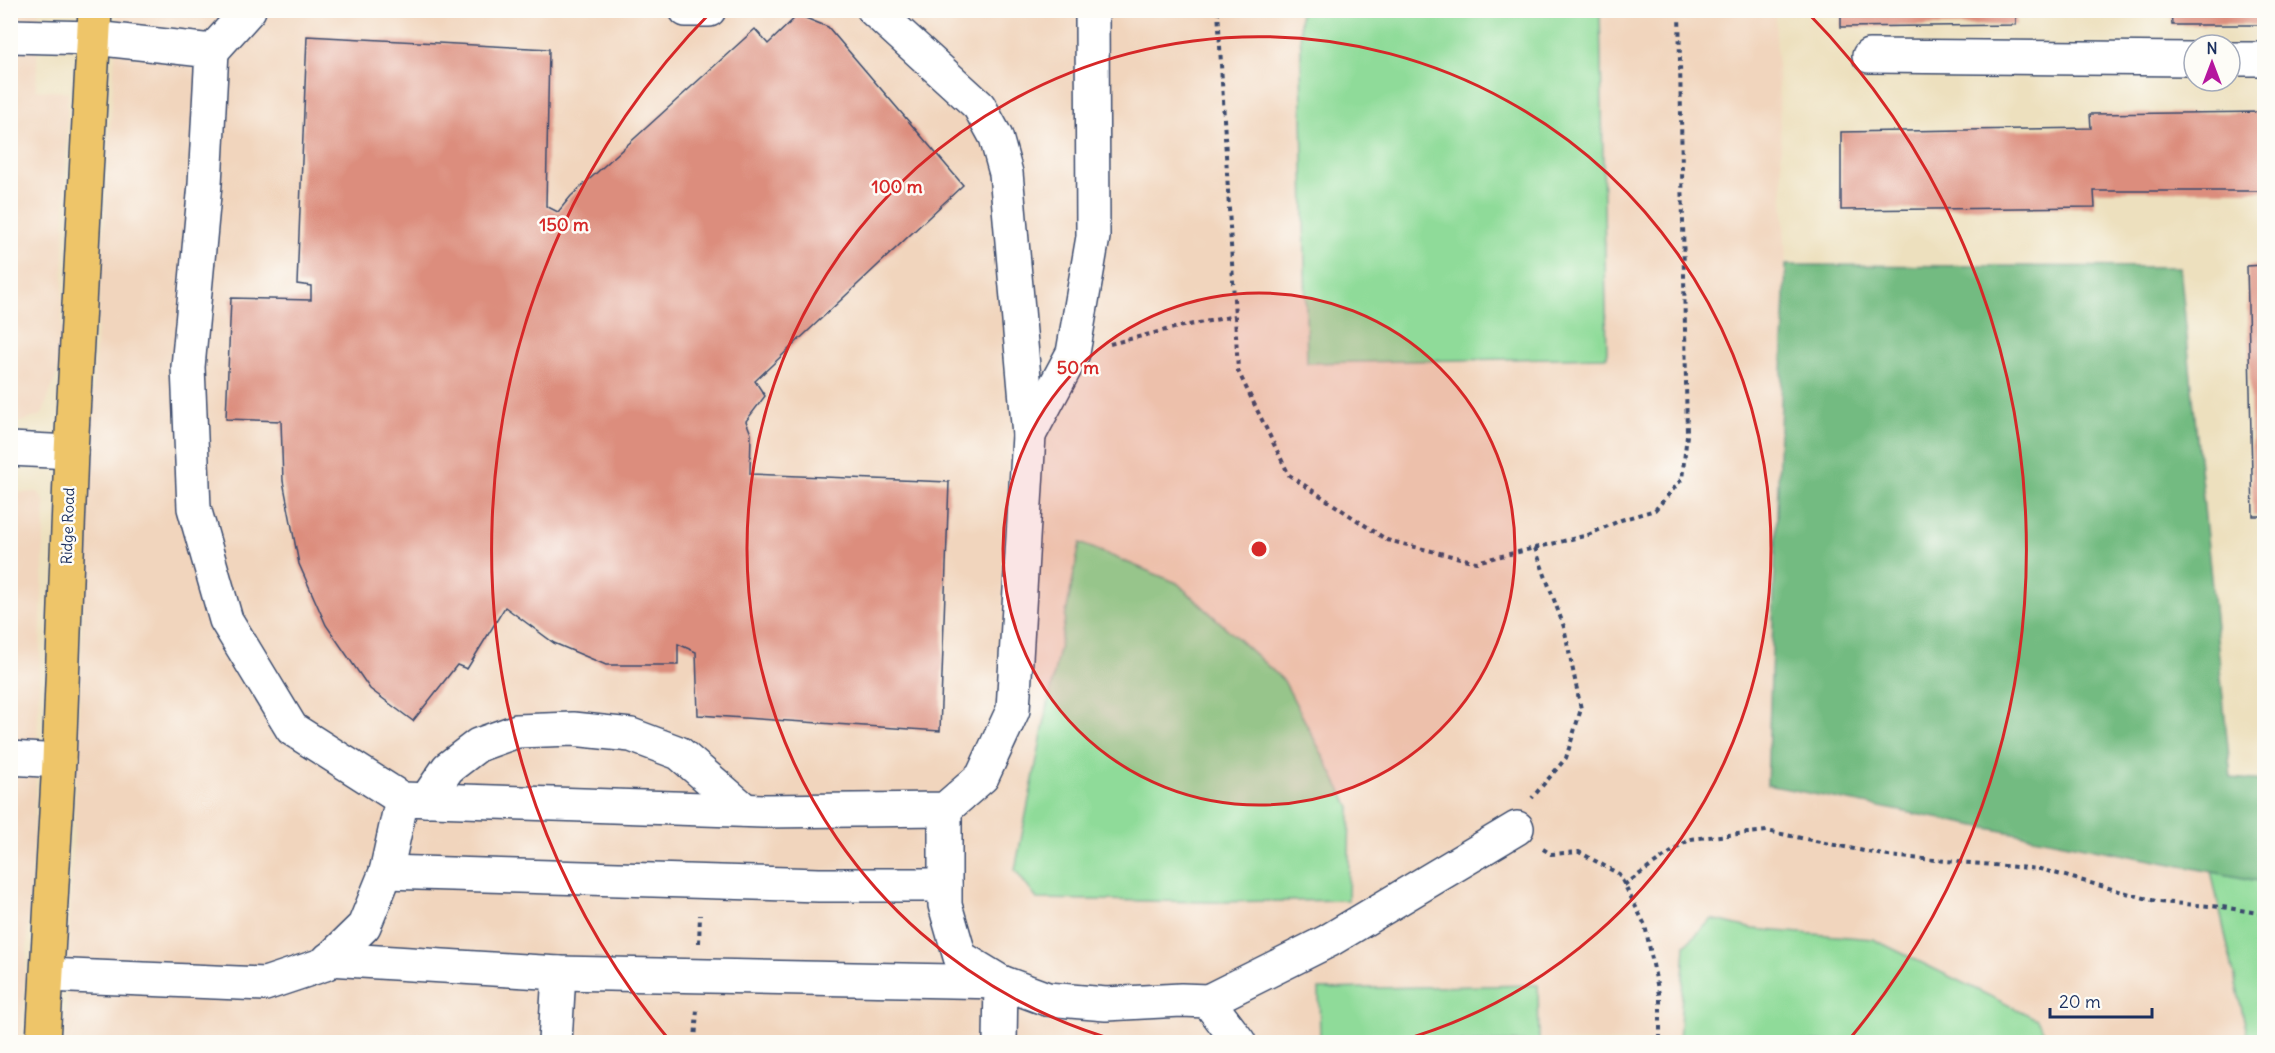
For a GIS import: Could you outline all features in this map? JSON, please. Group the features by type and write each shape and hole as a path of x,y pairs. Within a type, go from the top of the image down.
{"main road":[{"name":"Ridge Road","path":"43,1042 59,761 71,452 94,24"}],"street":[{"path":"249,10 212,51 205,184 188,368 194,508 226,620 292,729 414,800 745,810 945,809 982,777 1013,710 1029,435 1006,173 996,137 979,106 874,10"},
{"path":"686,10 710,11"},
{"path":"1029,435 1073,353 1093,237 1092,10"},
{"path":"10,36 94,24 212,51"},
{"path":"1869,56 2182,59"},
{"path":"2242,59 2265,59"},
{"path":"10,449 71,452"},
{"path":"47,975 265,984 325,964 364,926 414,800 448,768 478,745 517,731 573,729 631,735 679,753 745,810"},
{"path":"10,758 59,761"},
{"path":"945,809 945,905 960,957 1001,982 1047,999 1106,1004 1208,1001 1328,941 1517,828"},
{"path":"386,872 819,885 945,885"},
{"path":"329,959 559,973 1001,982"},
{"path":"555,1042 559,973"},
{"path":"1000,1042 1001,982"},
{"path":"1208,1001 1239,1042"}],"path":[{"path":"1218,10 1238,371 1289,476 1387,540 1476,562 1588,535 1622,520 1655,510 1682,479 1688,435 1680,10"},
{"path":"1106,345 1235,316"},
{"path":"1535,548 1564,627 1581,709 1566,758 1528,802 1517,828 1551,854 1579,852 1619,874 1645,926 1660,999 1660,1042"},
{"path":"1624,885 1690,838 1767,831 1887,856 2040,869 2159,902 2222,907 2265,914"}],"shaded area":[{"path":"118,10 1775,11 1786,265 1767,785 2211,871 2249,1042 65,1042 90,438"},
{"path":"11,11 39,11 36,90 68,92 61,363 42,415 11,425"},
{"path":"38,492 45,503 34,841 21,1042 10,1042 10,493"}],"green space":[{"path":"1300,11 1600,11 1607,357 1307,363"},
{"path":"1786,265 2180,267 2231,778 2264,781 2264,882 1767,785"},
{"path":"1080,543 1177,583 1284,681 1350,808 1348,900 1212,902 1037,899 1015,870"},
{"path":"2211,871 2264,882 2264,1042 2249,1042"},
{"path":"1712,919 1753,929 1873,939 2037,1019 2046,1036 2080,1042 1679,1042 1685,945"},
{"path":"1538,985 1539,1042 1320,1042 1319,989"}],"building":[{"path":"1841,10 2016,10 2016,25 1841,27"},
{"path":"2171,10 2264,10 2264,25 2172,25"},
{"path":"798,15 828,27 963,185 755,381 765,396 746,421 751,434 750,474 949,482 940,731 698,715 696,652 678,644 678,665 606,665 554,643 505,607 467,669 457,665 413,721 370,689 326,625 299,564 283,481 281,421 226,419 231,298 311,300 311,286 297,284 307,36 549,49 546,206 558,212 571,196 755,29 768,44"},
{"path":"2264,112 2264,191 2094,191 2095,207 1841,210 1841,132 2091,128 2090,114"},
{"path":"2264,265 2264,516 2253,516 2247,266"}]}
